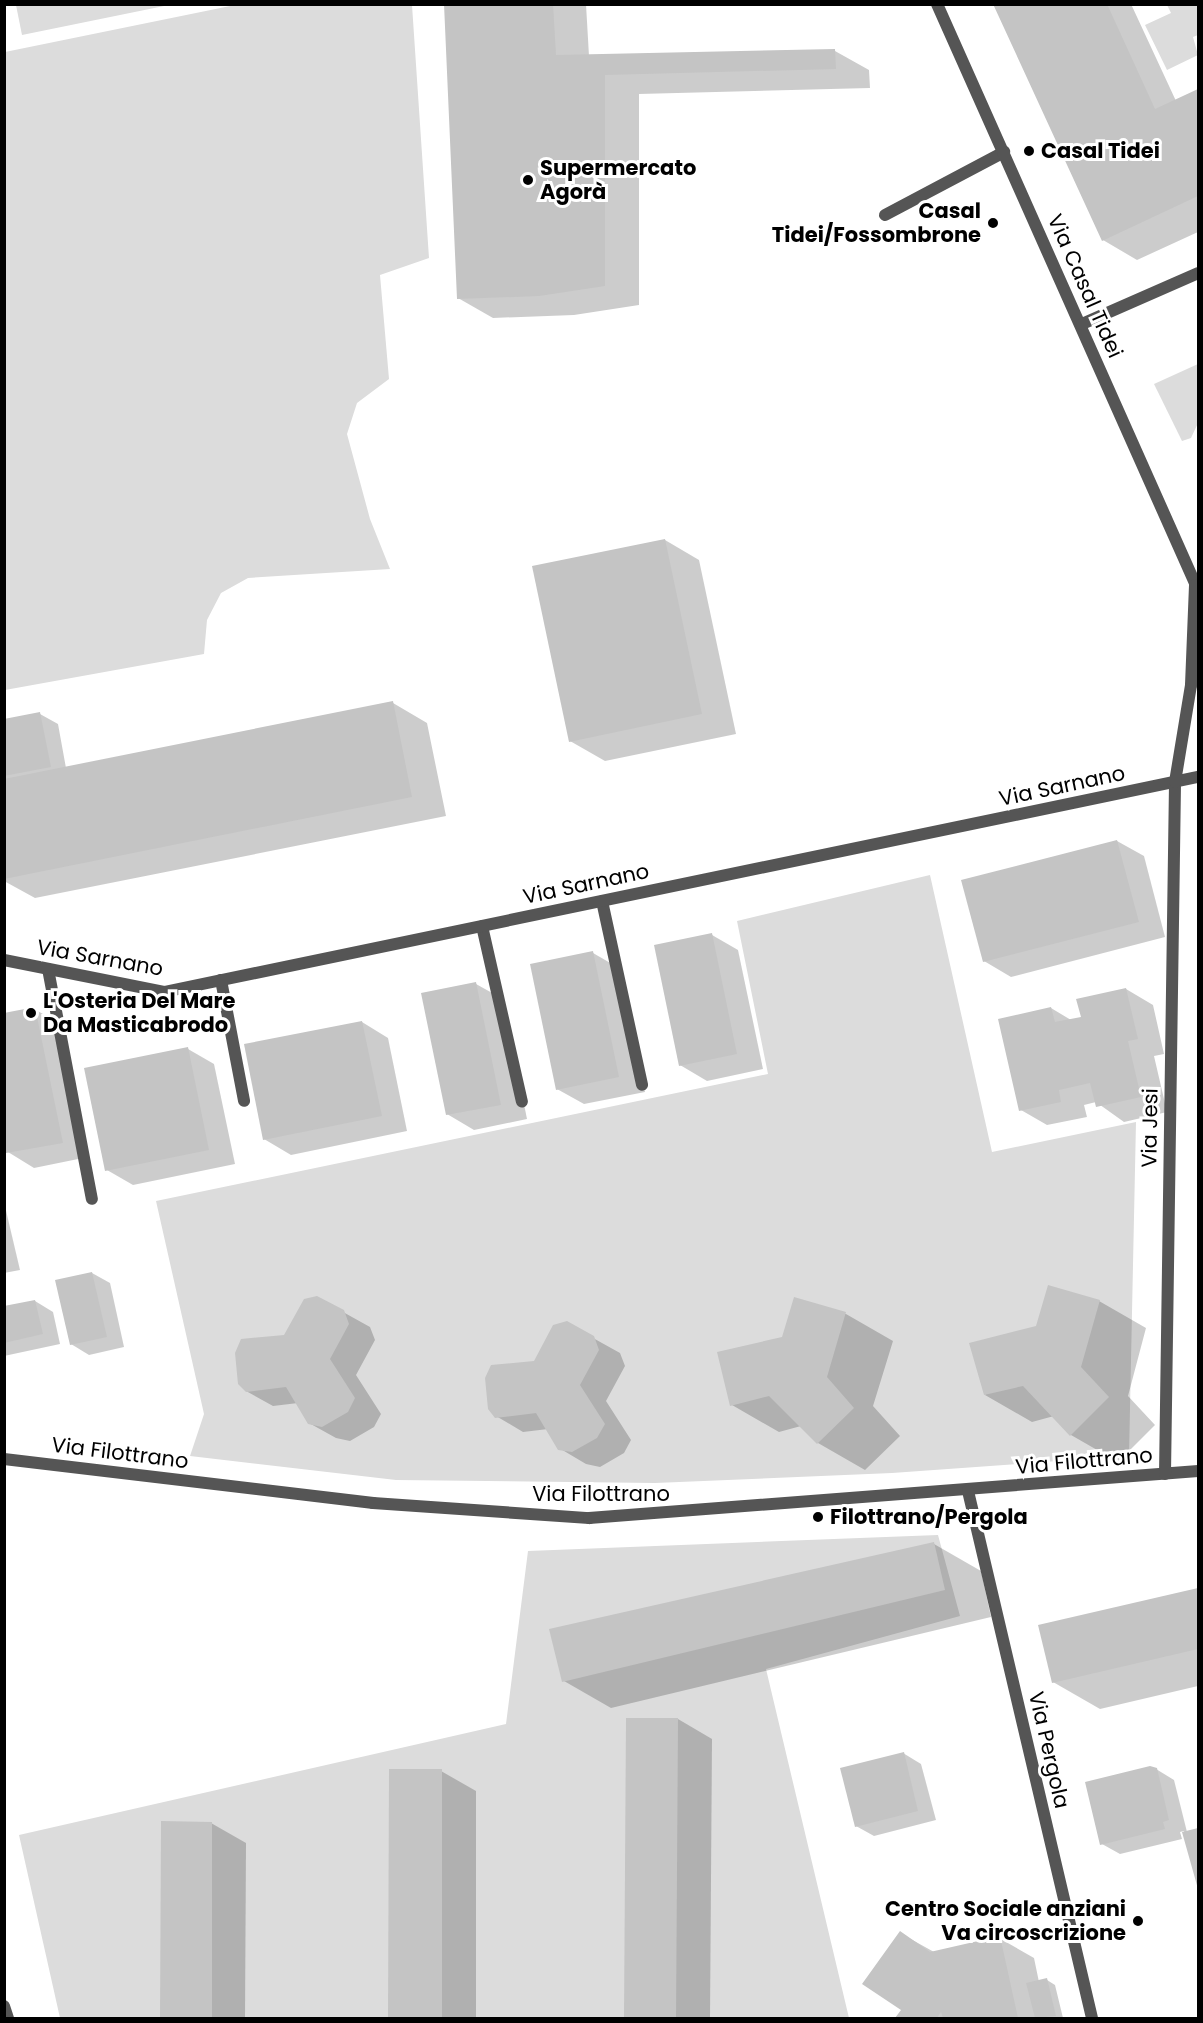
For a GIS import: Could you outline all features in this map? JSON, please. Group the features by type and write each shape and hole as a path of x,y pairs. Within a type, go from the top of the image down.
{"street":[{"name":"Via Casal Tidei","path":"937,4 1082,324 1197,587 1191,685 1175,782"},
{"path":"885,215 1004,152"},
{"path":"1082,324 1198,273"},
{"name":"Via Sarnano","path":"4,960 164,992 1198,777"},
{"name":"Via Jesi","path":"1165,1474 1175,782"},
{"path":"602,901 642,1085"},
{"path":"482,926 522,1102"},
{"path":"48,969 92,1199"},
{"path":"221,980 244,1101"},
{"name":"Via Filottrano","path":"4,1459 373,1503 568,1517 663,1515 1198,1471"},
{"name":"Via Pergola","path":"968,1491 1092,2019"},
{"path":"4,2006 8,2019"}],"shaded area":[{"path":"16,4 169,5 22,35"},
{"path":"240,4 412,5 429,258 380,275 389,379 357,403 347,434 370,519 390,569 248,578 221,593 207,620 204,654 5,690 5,52"},
{"path":"1167,5 1198,5 1198,35 1193,37 1198,55 1167,70 1145,25 1171,13"},
{"path":"1198,364 1198,423 1191,438 1182,441 1154,384"},
{"path":"930,875 992,1152 1136,1122 1129,1456 892,1473 655,1483 396,1480 190,1456 204,1414 156,1201 768,1074 737,921"},
{"path":"938,1535 960,1616 766,1669 849,2018 60,2018 19,1835 506,1724 528,1551"}],"building":[{"name":"Supermercato Agorà","path":"444,4 553,4 556,55 835,49 836,69 605,75 605,286 539,296 457,299"},
{"path":"993,4 1107,4 1155,109 1198,89 1198,196 1102,241"},
{"path":"665,539 702,714 569,742 532,566"},
{"path":"393,701 412,797 4,879 4,779"},
{"path":"40,712 51,767 4,776 4,719"},
{"path":"1117,840 1139,922 983,962 961,880"},
{"path":"712,933 737,1054 679,1066 654,945"},
{"path":"593,951 619,1077 556,1090 530,964"},
{"path":"476,982 501,1105 446,1115 421,993"},
{"path":"1126,988 1138,1039 1128,1041 1141,1097 1096,1107 1090,1083 1059,1090 1061,1102 1019,1111 998,1019 1051,1007 1055,1022 1081,1017 1076,999"},
{"path":"35,1007 63,1143 6,1153 4,1013"},
{"path":"362,1021 382,1116 263,1140 244,1044"},
{"path":"188,1047 209,1150 105,1171 84,1068"},
{"path":"92,1272 107,1337 70,1345 55,1280"},
{"path":"1048,1285 1100,1300 1081,1367 1109,1397 1070,1436 1023,1386 984,1395 969,1343 1036,1326"},
{"path":"317,1296 344,1310 349,1324 330,1359 355,1398 348,1412 322,1427 308,1424 286,1387 246,1392 238,1384 235,1353 241,1339 284,1335 304,1299"},
{"path":"794,1297 846,1312 827,1377 854,1408 817,1444 769,1396 730,1406 717,1352 782,1337"},
{"path":"35,1300 43,1334 4,1343 4,1306"},
{"path":"567,1321 594,1336 599,1350 580,1385 605,1424 597,1438 572,1452 558,1450 536,1413 495,1418 488,1409 485,1378 491,1365 534,1361 553,1325"},
{"path":"934,1542 945,1590 562,1682 549,1629"},
{"path":"1198,1588 1198,1649 1052,1683 1038,1625"},
{"path":"626,1718 678,1718 676,2018 624,2018"},
{"path":"904,1752 918,1811 855,1827 840,1768"},
{"path":"1150,1766 1157,1768 1169,1820 1163,1822 1165,1829 1100,1845 1085,1782"},
{"path":"389,1769 442,1769 442,2018 388,2018"},
{"path":"161,1821 212,1822 212,2018 160,2018"},
{"path":"1198,1828 1198,1889 1182,1832"},
{"path":"900,1931 930,1952 1000,1936 1018,2018 943,2018 941,2012 937,2018 895,2018 901,2010 862,1984"},
{"path":"1047,1978 1056,2016 1035,2018 1026,1983"}],"place":[{"name":"Casal Tidei","path":"1029,151"},
{"name":"Supermercato Agorà","path":"528,180"},
{"name":"Casal Tidei/Fossombrone","path":"993,223"},
{"name":"L'Osteria Del Mare Da Masticabrodo","path":"31,1013"},
{"name":"Filottrano/Pergola","path":"818,1517"},
{"name":"Centro Sociale anziani Va circoscrizione","path":"1138,1921"}]}
